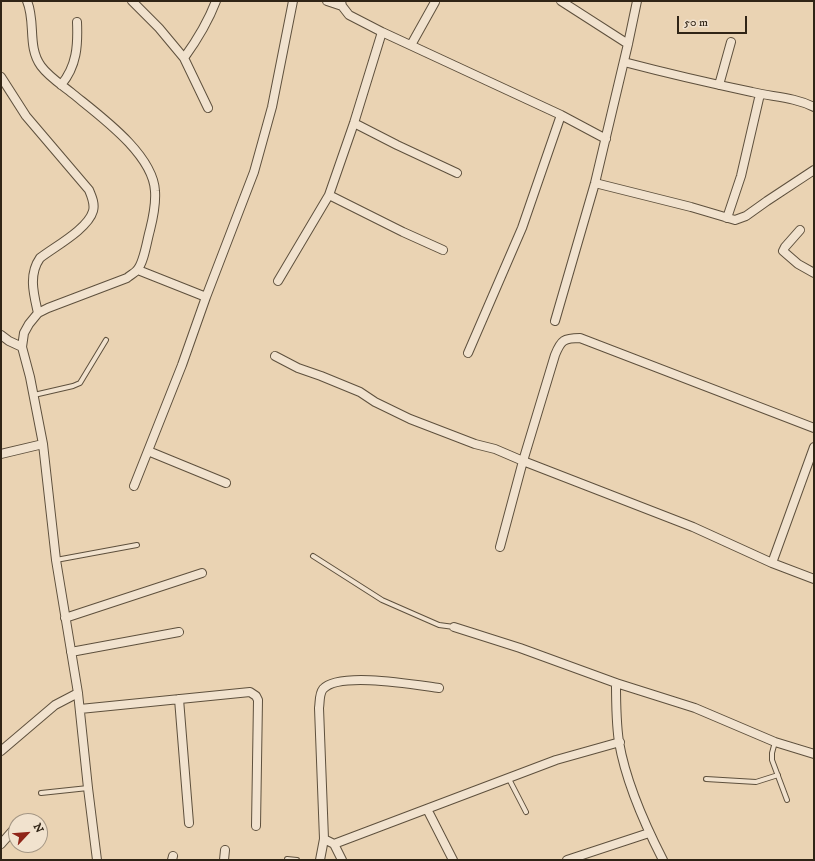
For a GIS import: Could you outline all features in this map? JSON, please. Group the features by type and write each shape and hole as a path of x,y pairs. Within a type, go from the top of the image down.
{"street":[{"path":"27,1 30,7 32,42 35,55 40,66 106,122 141,157 154,180 156,192 154,215 138,270 127,278 38,313 24,332 22,347 34,395 43,444 56,560 80,709 97,860"},
{"path":"132,1 184,58 208,108"},
{"path":"184,58 197,41 216,1"},
{"path":"134,486 182,365 206,297 254,172 272,107 293,1"},
{"path":"327,1 342,4 349,15 382,32 562,115 606,139"},
{"path":"561,1 628,44"},
{"path":"555,321 595,183 637,1"},
{"path":"411,45 435,2"},
{"path":"61,84 69,76 75,60 78,42 78,22"},
{"path":"278,281 329,195 354,123 382,32"},
{"path":"719,85 731,42"},
{"path":"624,62 719,85 796,100 814,107"},
{"path":"1,78 26,116 89,190 93,201 93,213 77,232 40,258 36,264 33,275 33,287 38,313"},
{"path":"727,218 741,176 760,94"},
{"path":"468,353 522,228 562,115"},
{"path":"354,123 457,173"},
{"path":"595,183 691,207 735,220 746,216 814,170"},
{"path":"329,195 443,250"},
{"path":"800,230 783,251 798,264 814,272"},
{"path":"138,270 206,297"},
{"path":"1,335 9,341 22,347"},
{"path":"500,547 523,462 555,355 560,343 568,338 580,338 814,428"},
{"path":"275,356 298,368 360,392 375,402 410,419 475,444 495,449 523,462 692,527 772,563 814,579"},
{"path":"1,454 43,444"},
{"path":"772,563 814,447"},
{"path":"148,451 226,483"},
{"path":"65,618 202,573"},
{"path":"454,627 520,648 616,683 695,708 775,742 814,754"},
{"path":"71,652 179,632"},
{"path":"320,860 324,839 319,708 320,694 322,690 341,681 378,680 438,688"},
{"path":"616,683 616,712 627,777 649,833 664,860"},
{"path":"80,709 250,692 256,696 258,700 256,826"},
{"path":"1,751 55,705 78,694"},
{"path":"179,699 189,823"},
{"path":"334,844 556,760 620,742"},
{"path":"427,809 453,860"},
{"path":"567,860 649,833"},
{"path":"1,844 8,836"},
{"path":"324,839 334,844 342,860"},
{"path":"224,860 225,850"}],"lane":[{"path":"34,395 73,386 80,382 106,340"},
{"path":"56,560 137,545"},
{"path":"313,556 382,600 439,625 454,627"},
{"path":"775,742 772,757 787,800"},
{"path":"706,779 756,782 778,775"},
{"path":"508,778 526,812"},
{"path":"41,793 88,788"},
{"path":"287,859 297,860"}]}
